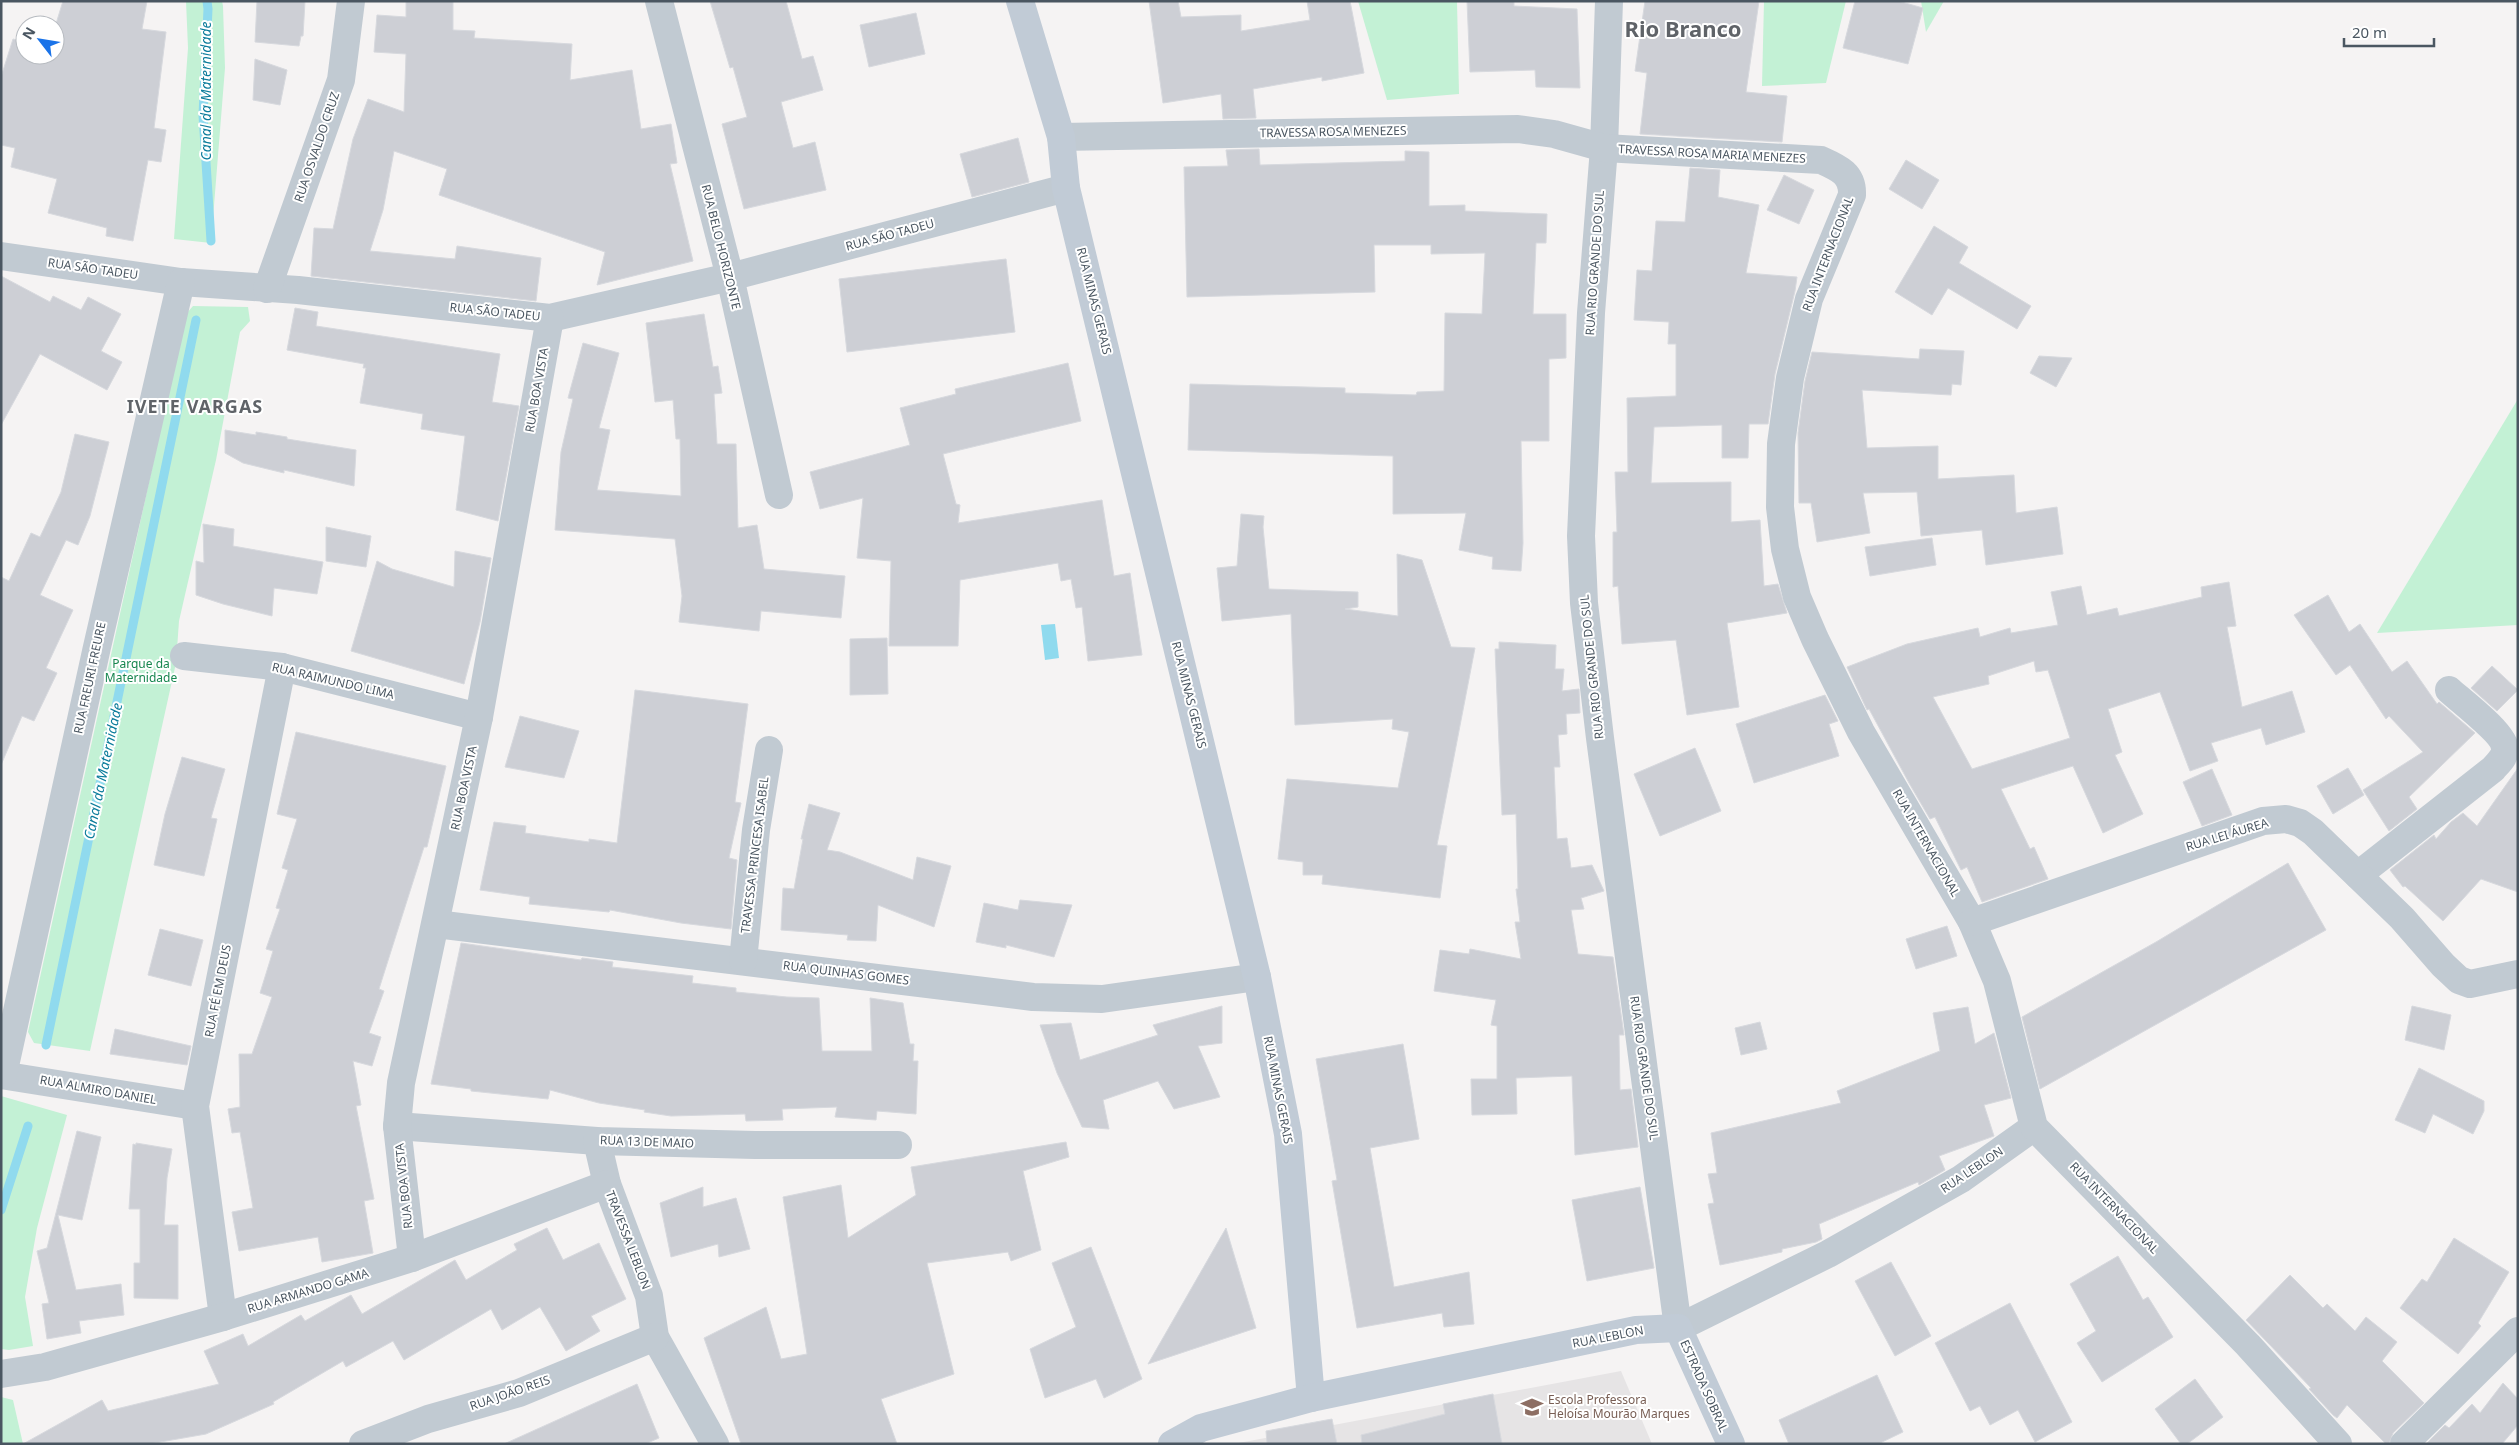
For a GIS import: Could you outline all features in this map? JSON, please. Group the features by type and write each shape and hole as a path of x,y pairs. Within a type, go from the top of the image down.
{"street":[{"name":"RUA OSVALDO CRUZ","path":"268,289 341,80 351,1"},
{"name":"RUA BELO HORIZONTE","path":"659,1 730,277 779,495"},
{"name":"RUA MINAS GERAIS","path":"1020,1 1061,137 1066,188 1256,977 1288,1134 1311,1398"},
{"name":"RUA RIO GRANDE DO SUL","path":"1609,1 1604,148 1591,313 1581,536 1584,603 1678,1328"},
{"name":"TRAVESSA ROSA MENEZES","path":"1061,137 1518,129 1554,134 1604,148"},
{"name":"TRAVESSA ROSA MARIA MENEZES","path":"1604,148 1821,160"},
{"name":"RUA INTERNACIONAL","path":"1821,160 1845,172 1852,185 1852,195 1809,298 1790,378 1781,444 1780,507 1785,549 1797,597 1815,639 1856,723 1972,922 1997,981 2034,1127 2248,1345 2338,1444"},
{"name":"RUA SÃO TADEU","path":"1,256 188,283 298,290 550,318 730,277 1066,188"},
{"name":"RUA FREURI FREURE","path":"8,1076 97,647 188,283"},
{"name":"RUA BOA VISTA","path":"412,1258 397,1126 401,1083 479,717 550,318"},
{"name":"RUA RAIMUNDO LIMA","path":"184,656 282,667 479,717"},
{"name":"RUA FÉ EM DEUS","path":"223,1317 195,1106 282,667"},
{"path":"2358,875 2493,769 2504,755 2504,743 2496,733 2449,690"},
{"name":"TRAVESSA PRINCESA ISABEL","path":"743,961 756,830 769,750"},
{"name":"RUA LEI ÁUREA","path":"1972,922 2263,821 2286,820 2300,823 2326,844 2402,918 2443,966 2459,980 2470,984 2518,974"},
{"name":"RUA QUINHAS GOMES","path":"436,924 1033,997 1102,999 1256,977"},
{"name":"RUA ALMIRO DANIEL","path":"8,1076 195,1106"},
{"name":"RUA 13 DE MAIO","path":"397,1126 597,1141 755,1145 898,1145"},
{"name":"RUA LEBLON","path":"1172,1444 1201,1428 1311,1398 1636,1330 1678,1328 1828,1254 1920,1203 1961,1179 2034,1127"},
{"name":"TRAVESSA LEBLON","path":"597,1141 607,1184 650,1296 655,1337 715,1444"},
{"name":"RUA ARMANDO GAMA","path":"1,1374 45,1367 223,1317 412,1258 607,1184"},
{"name":"ESTRADA SOBRAL","path":"1678,1328 1731,1444"},
{"path":"2404,1444 2518,1331"},
{"name":"RUA JOÃO REIS","path":"362,1444 428,1419 519,1393 655,1337"}],"shaded area":[{"name":"Escola Professora Heloísa Mourão Marques","path":"1621,1371 1652,1444 1233,1444"}],"green space":[{"path":"186,1 222,1 223,6 225,68 211,243 174,239 188,48"},
{"path":"1358,1 1457,1 1459,94 1387,100"},
{"path":"1764,1 1846,1 1826,83 1762,86"},
{"path":"1921,1 1944,1 1926,32"},
{"name":"Parque da Maternidade","path":"193,306 248,307 250,321 240,332 216,460 179,621 176,663 90,1051 34,1043 28,1032 186,314"},
{"path":"2518,399 2518,625 2377,633"},
{"path":"1,1096 67,1115 37,1228 25,1297 33,1346 9,1350 1,1349"},
{"path":"1,1397 13,1400 23,1444 1,1444"}],"water":[{"path":"1055,624 1059,658 1045,660 1041,625"}],"building":[{"path":"63,1 147,1 142,29 166,32 154,128 166,130 161,162 148,160 133,241 106,236 107,228 48,213 57,179 11,167 15,148 1,145 1,77 13,39 15,40 15,65 65,65 65,15 59,15"},
{"path":"257,1 305,1 303,36 301,36 299,46 255,42"},
{"path":"406,1 453,1 453,30 475,31 474,38 572,44 570,80 632,70 641,129 671,124 677,163 670,164 693,261 597,285 605,252 439,195 447,169 394,151 383,210 370,251 455,259 457,246 541,258 536,301 311,276 314,228 333,229 353,139 368,99 404,112 406,54 374,52 377,15 406,17"},
{"path":"710,1 786,1 802,59 813,56 823,90 781,102 793,148 815,142 826,190 744,209 722,124 747,117 733,67 730,68"},
{"path":"1149,1 1178,1 1181,17 1241,15 1241,31 1310,20 1307,1 1350,1 1364,73 1322,81 1322,77 1253,89 1256,118 1223,119 1221,94 1163,103"},
{"path":"1467,1 1514,1 1514,6 1577,9 1580,88 1536,87 1535,70 1470,72"},
{"path":"1645,1 1759,1 1746,92 1787,96 1782,142 1640,134 1647,73 1635,71"},
{"path":"1855,1 1898,1 1923,8 1908,64 1843,48"},
{"path":"916,13 925,54 869,67 860,25"},
{"path":"255,59 287,70 280,105 253,100"},
{"path":"1018,138 1029,182 972,197 960,154"},
{"path":"1259,149 1260,165 1405,161 1405,151 1429,152 1429,206 1465,205 1465,211 1547,214 1546,243 1536,243 1533,314 1566,314 1566,358 1549,359 1549,441 1521,441 1523,543 1521,571 1492,569 1493,557 1459,550 1466,513 1393,514 1393,456 1188,450 1190,384 1345,388 1345,393 1416,395 1417,392 1444,391 1445,313 1482,314 1485,253 1431,254 1431,245 1374,245 1375,292 1187,297 1184,167 1228,166 1226,150"},
{"path":"1906,160 1939,180 1922,209 1889,189"},
{"path":"1690,168 1720,170 1718,197 1759,205 1746,273 1797,277 1775,374 1768,424 1749,424 1748,458 1722,458 1722,425 1654,427 1651,483 1731,482 1731,522 1760,520 1764,586 1778,584 1787,613 1727,623 1739,707 1687,715 1676,640 1622,644 1618,586 1613,587 1613,532 1617,532 1615,472 1628,472 1627,398 1676,396 1676,344 1668,344 1669,322 1634,320 1637,270 1652,271 1656,221 1685,222"},
{"path":"1784,175 1814,190 1799,224 1767,210"},
{"path":"1934,226 1968,247 1959,263 2031,306 2017,329 1948,288 1932,315 1895,292"},
{"path":"1006,259 1015,332 847,352 839,279"},
{"path":"1,276 50,302 53,296 81,310 88,297 121,314 101,351 122,362 107,390 40,354 1,425"},
{"path":"295,308 318,312 316,326 500,354 492,402 519,406 498,521 456,510 465,436 421,429 423,414 360,403 366,368 363,368 364,364 287,350"},
{"path":"704,314 713,367 718,366 722,393 714,394 717,444 736,444 738,528 757,525 764,569 845,576 841,618 761,611 759,631 679,622 682,596 675,539 555,530 561,452 573,399 568,398 583,343 619,353 599,428 610,430 597,490 681,496 680,439 676,439 673,400 655,402 646,323"},
{"path":"1920,349 1964,351 1961,385 1952,384 1951,395 1862,390 1867,448 1938,446 1938,479 2014,475 2016,513 2057,507 2063,554 1986,565 1982,530 1921,536 1917,492 1863,493 1870,533 1817,542 1811,503 1799,503 1798,433 1805,381 1812,352 1919,359"},
{"path":"2039,356 2072,358 2056,387 2030,373"},
{"path":"1068,363 1081,421 943,454 956,504 960,505 958,523 1102,500 1114,576 1130,573 1142,655 1088,661 1082,607 1076,608 1071,579 1061,581 1058,563 960,580 958,646 889,646 891,561 857,558 863,498 820,509 810,472 910,445 900,408 956,394 955,389"},
{"path":"225,430 256,435 256,432 356,450 354,486 243,463 225,453"},
{"path":"75,434 109,442 90,516 78,545 66,540 40,595 73,610 46,668 57,673 34,721 22,716 1,765 1,577 9,581 31,533 40,537 61,492"},
{"path":"1241,514 1264,516 1263,527 1269,589 1358,592 1358,607 1345,609 1398,616 1397,554 1422,560 1451,647 1475,648 1437,845 1447,846 1440,898 1322,884 1323,875 1303,875 1303,862 1278,859 1287,779 1398,788 1409,732 1392,729 1393,719 1295,725 1291,614 1222,621 1217,568 1237,566"},
{"path":"203,524 234,529 233,546 323,562 317,594 274,588 272,616 196,595 196,561 204,563"},
{"path":"326,527 371,536 366,567 326,561"},
{"path":"1932,538 1936,565 1870,576 1865,547"},
{"path":"455,551 491,558 480,622 464,684 351,651 377,561 392,569 454,587"},
{"path":"2229,582 2236,626 2227,627 2242,707 2292,691 2305,732 2266,745 2261,728 2211,743 2218,761 2190,771 2160,692 2108,709 2122,752 2115,755 2143,814 2103,833 2073,766 2001,789 2030,849 2034,847 2048,879 1982,902 1967,867 1961,870 1935,817 1930,819 1869,709 1867,710 1847,667 1907,644 1978,628 1980,637 2010,628 2011,633 2058,625 2051,592 2081,586 2087,615 2117,608 2119,616 2202,597 2201,587","holes":["2034,661 2036,672 2048,670 2070,738 1972,769 1933,697 1989,684 1988,676"]},
{"path":"2328,595 2349,632 2360,624 2392,672 2407,661 2437,704 2439,702 2475,733 2409,797 2417,809 2389,831 2363,790 2423,752 2389,716 2386,719 2350,665 2336,675 2294,615"},
{"path":"887,638 888,694 850,695 850,639"},
{"path":"1499,642 1556,645 1555,669 1564,669 1562,691 1579,689 1580,713 1566,714 1567,734 1558,735 1560,767 1554,767 1557,839 1567,838 1571,868 1592,865 1604,891 1581,898 1584,909 1571,910 1578,954 1613,957 1624,1035 1619,1035 1620,1090 1631,1089 1638,1147 1575,1155 1572,1076 1516,1078 1517,1114 1472,1115 1471,1079 1497,1079 1497,1026 1491,1025 1496,1000 1434,991 1440,950 1469,954 1470,949 1521,959 1515,922 1520,922 1516,889 1518,889 1516,814 1502,815 1495,649 1499,649"},
{"path":"2492,666 2518,690 2497,711 2471,688"},
{"path":"635,690 748,704 735,802 741,803 729,858 737,860 731,929 681,923 610,910 609,912 529,904 530,897 480,890 494,822 526,826 525,833 589,842 589,839 617,843"},
{"path":"1825,695 1838,721 1829,724 1839,756 1754,783 1736,724"},
{"path":"520,716 579,731 564,778 505,767"},
{"path":"296,732 446,766 427,847 424,847 379,989 384,991 369,1033 381,1037 372,1066 353,1061 361,1105 356,1106 374,1199 364,1201 373,1253 322,1262 318,1237 239,1251 232,1212 253,1208 240,1132 232,1133 228,1109 240,1107 239,1054 252,1054 272,997 260,993 273,951 266,949 280,909 276,908 288,870 282,868 297,819 277,814"},
{"path":"1695,748 1721,811 1660,836 1634,774"},
{"path":"182,757 225,769 211,818 217,819 204,876 154,865 165,814"},
{"path":"2348,768 2364,795 2333,814 2317,786"},
{"path":"2518,768 2518,892 2481,879 2443,921 2405,886 2403,887 2390,870 2434,835 2436,839 2451,822 2463,813 2477,826"},
{"path":"2212,769 2232,815 2202,826 2183,782"},
{"path":"809,804 840,813 827,850 840,852 913,880 917,857 951,866 934,927 878,905 876,941 847,940 848,935 781,930 783,888 794,889 803,839 801,839"},
{"path":"2288,863 2326,930 2040,1089 2022,1017 2156,942"},
{"path":"1020,900 1072,905 1054,957 1006,945 1006,948 976,942 984,903 1018,910"},
{"path":"1947,926 1957,956 1916,969 1906,939"},
{"path":"160,929 203,940 191,986 148,975"},
{"path":"461,943 581,960 582,958 613,962 612,967 693,976 692,983 736,988 736,992 819,998 822,1051 872,1051 870,998 903,1003 910,1044 914,1044 913,1061 918,1061 916,1114 877,1111 876,1120 835,1117 837,1107 782,1109 783,1120 746,1121 745,1114 671,1116 644,1112 645,1110 599,1103 550,1090 548,1099 471,1091 471,1089 431,1084"},
{"path":"1222,1006 1222,1043 1198,1046 1220,1097 1174,1109 1158,1081 1103,1100 1109,1129 1082,1127 1057,1073 1040,1025 1071,1023 1080,1060 1158,1035 1153,1025"},
{"path":"2412,1006 2451,1015 2444,1050 2405,1040"},
{"path":"1968,1007 1975,1044 1994,1033 2011,1098 1984,1105 1994,1136 1939,1156 1945,1170 1919,1185 1918,1182 1819,1224 1822,1239 1816,1242 1782,1249 1782,1252 1720,1265 1708,1204 1714,1203 1708,1174 1717,1173 1711,1133 1841,1103 1837,1091 1940,1051 1933,1013"},
{"path":"1760,1022 1767,1049 1741,1055 1735,1028"},
{"path":"115,1029 191,1046 187,1065 110,1054"},
{"path":"1403,1044 1419,1139 1370,1148 1394,1287 1469,1272 1474,1324 1444,1327 1442,1313 1357,1328 1332,1181 1337,1180 1316,1059"},
{"path":"2419,1068 2484,1101 2484,1111 2473,1134 2433,1114 2425,1133 2395,1120"},
{"path":"77,1131 101,1137 82,1220 58,1215 76,1290 121,1284 124,1315 79,1321 81,1333 47,1339 42,1304 49,1303 37,1251 47,1248"},
{"path":"1066,1142 1069,1157 1023,1171 1041,1250 1011,1261 1008,1252 927,1263 954,1374 881,1399 897,1444 741,1444 704,1338 766,1307 781,1359 807,1354 783,1197 841,1185 848,1238 916,1195 911,1167"},
{"path":"136,1143 172,1149 167,1178 164,1225 178,1225 178,1299 134,1298 134,1263 140,1263 140,1209 129,1209 133,1144 136,1145"},
{"path":"703,1187 703,1207 736,1198 750,1249 719,1257 718,1244 671,1257 660,1203"},
{"path":"1640,1187 1654,1268 1587,1281 1572,1200"},
{"path":"547,1228 563,1260 599,1243 626,1299 591,1316 600,1331 566,1351 540,1307 502,1330 491,1309 404,1360 393,1341 346,1367 343,1361 273,1402 274,1404 206,1434 149,1444 23,1444 102,1400 108,1411 219,1384 204,1351 243,1334 248,1346 301,1315 305,1321 351,1295 362,1314 455,1260 466,1280 517,1250 514,1244"},
{"path":"1226,1228 1256,1328 1148,1364"},
{"path":"2454,1238 2509,1272 2478,1323 2481,1326 2458,1354 2400,1308 2422,1279 2427,1282"},
{"path":"1091,1247 1142,1379 1104,1398 1096,1379 1045,1398 1030,1349 1076,1327 1052,1263"},
{"path":"2118,1256 2143,1300 2148,1297 2173,1337 2102,1382 2077,1343 2096,1331 2070,1284"},
{"path":"1891,1262 1931,1336 1895,1356 1855,1281"},
{"path":"2290,1275 2323,1308 2327,1304 2355,1331 2366,1317 2397,1342 2382,1361 2424,1403 2393,1433 2389,1444 2386,1444 2347,1405 2337,1418 2333,1415 2309,1389 2311,1388 2246,1320"},
{"path":"2010,1303 2072,1422 2035,1442 2018,1410 1990,1425 1980,1406 1970,1411 1935,1343"},
{"path":"1877,1375 1903,1432 1878,1444 1789,1444 1779,1420"},
{"path":"2195,1379 2223,1417 2187,1444 2181,1444 2155,1409"},
{"path":"2503,1383 2518,1399 2518,1425 2502,1444 2426,1444 2445,1425 2449,1428 2472,1404 2480,1413"},
{"path":"637,1384 659,1438 645,1444 504,1444"},
{"path":"1493,1394 1502,1444 1362,1444 1361,1435 1445,1414 1443,1404"},
{"path":"1332,1419 1337,1444 1267,1444 1266,1431"}],"waterway":[{"name":"Canal da Maternidade","path":"207,1 203,115 211,241"},
{"name":"Canal da Maternidade","path":"46,1045 196,320"},
{"name":"Canal da Maternidade","path":"1,1210 28,1126"}],"place":[{"name":"Escola Professora Heloísa Mourão Marques","path":"1532,1407"}],"district":[{"name":"Rio Branco","path":"1683,29"},
{"name":"IVETE VARGAS","path":"195,407"}]}
